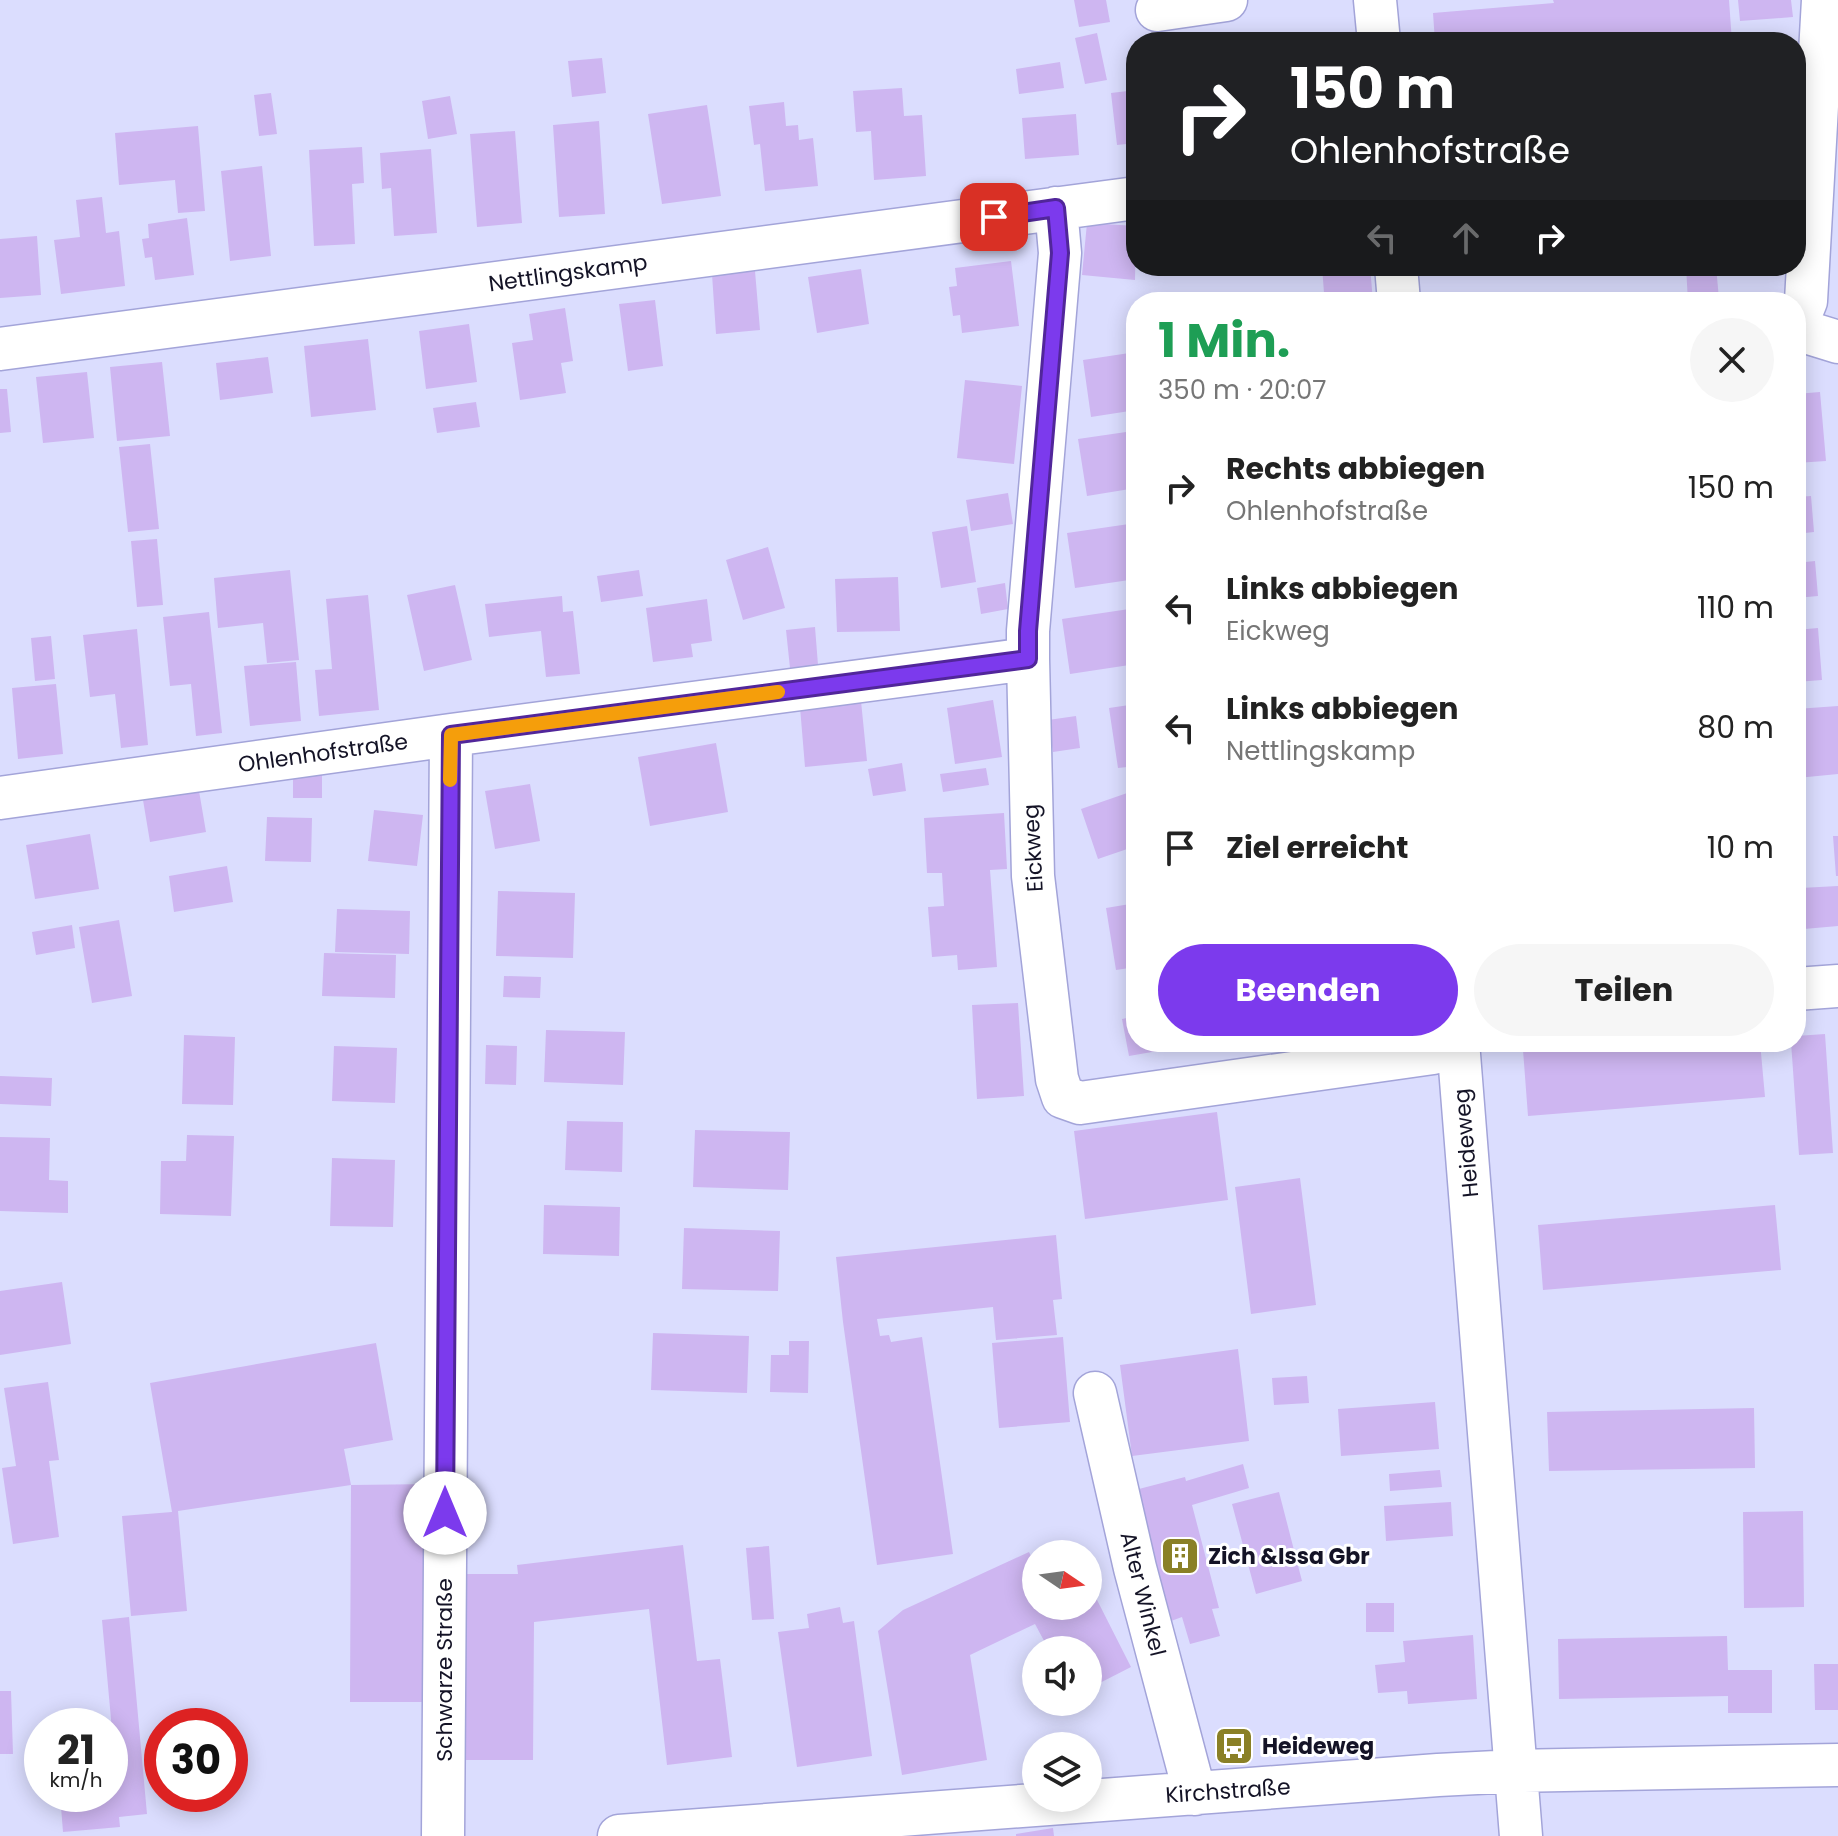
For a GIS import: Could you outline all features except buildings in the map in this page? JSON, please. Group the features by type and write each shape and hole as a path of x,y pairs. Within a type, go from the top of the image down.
{"street":[{"path":"1157,10 1226,0"},
{"path":"1375,0 1378,32"},
{"path":"1806,301 1823,0"},
{"name":"Nettlingskamp","path":"0,349 1126,199"},
{"name":"Eickweg","path":"1056,208 1060,253 1028,659 1033,876 1057,1079 1063,1097 1080,1103 1434,1052"},
{"path":"1806,331 1838,342"},
{"name":"Ohlenhofstraße","path":"0,798 1028,659"},
{"name":"Schwarze Straße","path":"443,1836 451,735"},
{"path":"1806,988 1838,986"},
{"name":"Heideweg","path":"1459,1052 1521,1836"},
{"name":"Alter Winkel","path":"1095,1393 1135,1568 1195,1794"},
{"name":"Kirchstraße","path":"619,1836 791,1830 1195,1794 1516,1771 1838,1765"}],"slow traffic":[{"path":"450,780 451,735 778,692"}],"place":[{"name":"Zich &Issa Gbr","path":"1180,1556"},
{"name":"Heideweg","path":"1234,1746"}],"route":[{"path":"445,1513 451,735 1028,659 1060,253 1056,208 994,217"}]}
